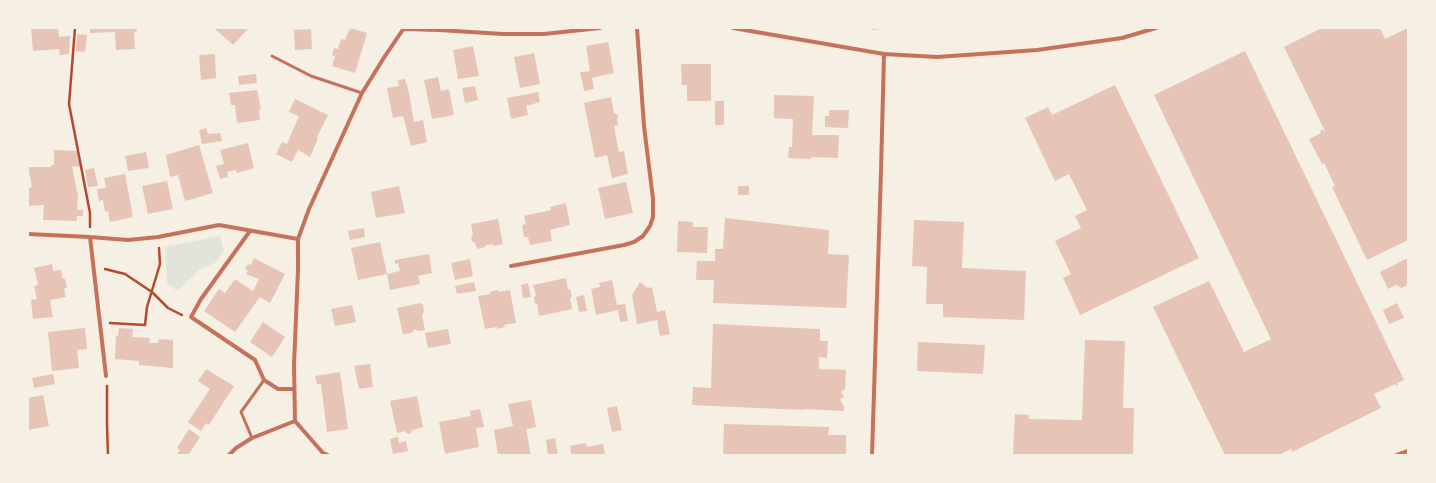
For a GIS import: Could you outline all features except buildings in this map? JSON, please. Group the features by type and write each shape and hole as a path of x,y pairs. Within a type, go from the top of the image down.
{"street":[{"path":"328,455 323,453 295,421 294,389 298,239 309,209 362,93 385,56 404,29 503,34 544,34 600,28"},
{"path":"511,266 624,245 634,242 643,236 650,226 653,217 653,199 644,126 637,28"},
{"path":"732,28 884,54 937,57 1037,50 1122,38 1156,28"},
{"path":"872,455 884,54"},
{"path":"28,234 128,240 158,237 219,225 298,239"},
{"path":"250,231 201,299 191,317 255,360 264,380 278,389 294,389"},
{"path":"90,237 106,376"},
{"path":"229,455 236,448 252,438 295,421"},
{"path":"1397,455 1408,451"}],"lane":[{"path":"272,56 311,76 362,93"},
{"path":"252,438 241,412 264,380"}],"path":[{"path":"75,28 69,104 90,213 90,237"},
{"path":"99,322 145,325 147,307 160,264 158,237"},
{"path":"93,267 100,267 125,274 152,292 168,308 181,315 191,317"},
{"path":"108,384 108,455"}],"shaded area":[{"path":"220,236 224,251 215,263 200,269 177,291 167,283 165,247"}]}
